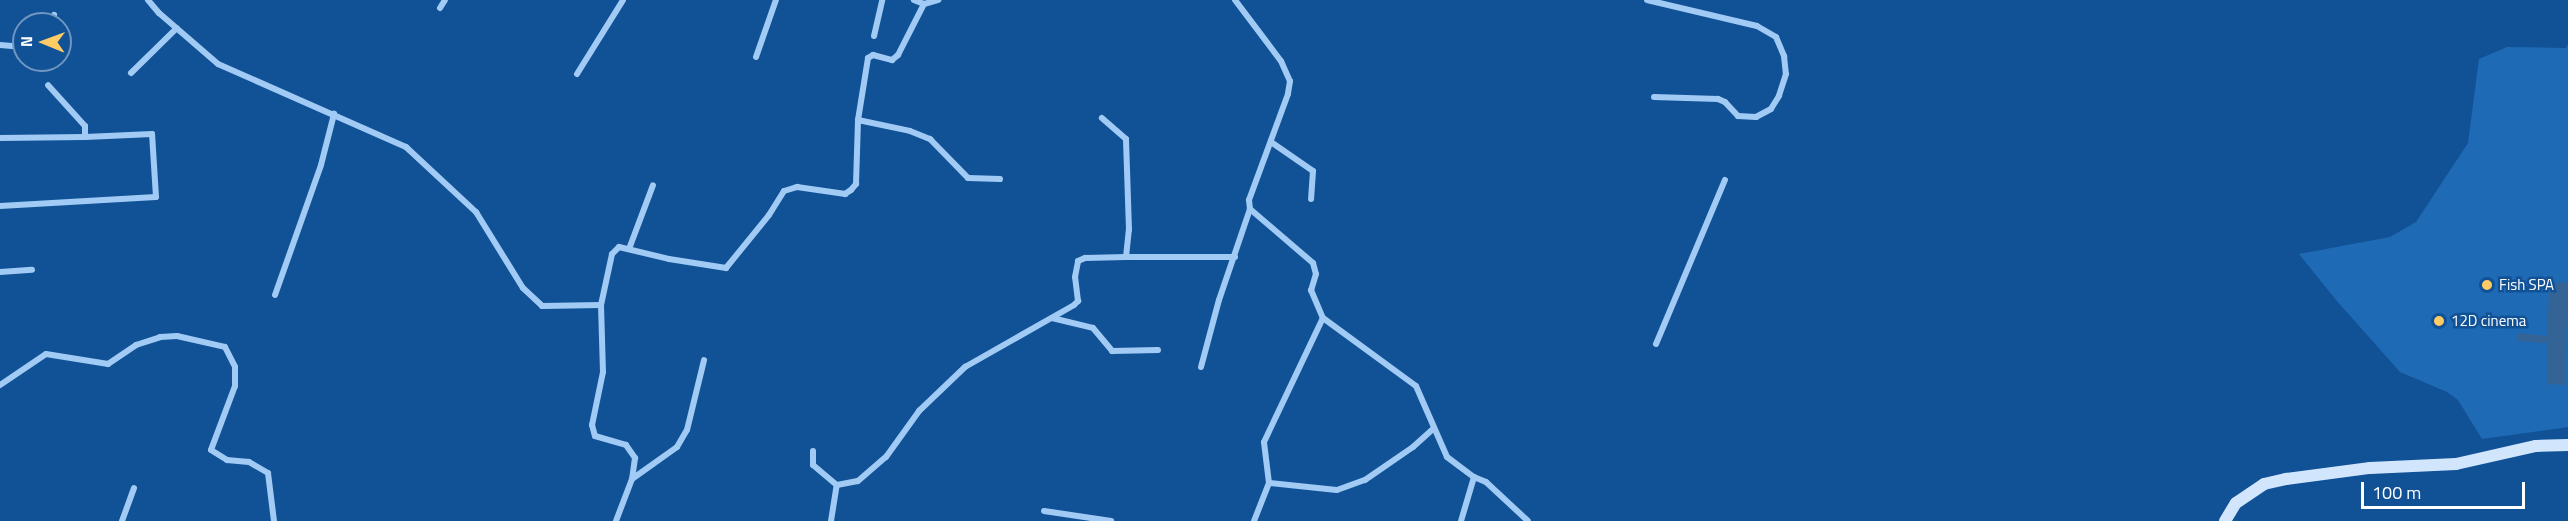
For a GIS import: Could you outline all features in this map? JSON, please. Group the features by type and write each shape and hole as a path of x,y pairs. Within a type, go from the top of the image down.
{"main road":[{"path":"2225,521 2236,503 2264,484 2286,479 2370,468 2456,464 2536,446 2568,446"}],"street":[{"path":"148,0 218,64 406,147 476,212 523,288 542,306 601,305"},
{"path":"440,8 445,0"},
{"path":"577,74 623,0"},
{"path":"756,57 776,0"},
{"path":"874,36 882,0"},
{"path":"914,0 924,4 938,0"},
{"path":"1201,367 1219,300 1250,209 1249,200 1288,94 1290,81 1281,61 1235,0"},
{"path":"1647,0 1757,26 1776,37 1784,56 1786,74 1779,96 1771,109 1756,117 1738,116 1718,99 1654,97"},
{"path":"616,521 632,479 635,458 626,445 595,436 592,425 603,372 601,305 612,254 619,247 726,268 769,215 784,191 797,187 845,194 851,190 856,184 858,120 867,58 873,55 892,60 898,55 924,4"},
{"path":"131,73 177,28"},
{"path":"48,85 85,126 85,137"},
{"path":"275,295 321,165 334,114"},
{"path":"1102,118 1126,140 1129,230 1126,257"},
{"path":"858,120 910,131 930,139 968,178 1000,179"},
{"path":"0,138 152,134 156,197 0,206"},
{"path":"1270,142 1313,171 1311,199"},
{"path":"1656,344 1725,180"},
{"path":"629,249 654,185"},
{"path":"1250,209 1313,263 1316,274 1311,290 1323,318 1416,386 1447,457 1474,477 1486,482 1528,521"},
{"path":"837,485 858,481 886,457 919,411 965,366 1078,301 1075,277 1078,261 1085,258 1235,256"},
{"path":"0,272 32,270"},
{"path":"1051,318 1093,328 1112,351 1158,350"},
{"path":"1254,521 1269,483 1264,442 1323,318"},
{"path":"0,384 46,354 108,364 136,345 160,337 177,336 225,348 235,367 235,386 211,450 227,460 249,462 268,473 274,521"},
{"path":"632,479 677,447 687,430 704,360"},
{"path":"1269,483 1337,490 1365,480 1413,447 1434,428"},
{"path":"813,451 813,465 837,485"},
{"path":"1461,521 1474,477"},
{"path":"831,521 837,485"},
{"path":"122,521 134,488"},
{"path":"1044,511 1111,521"}],"shaded area":[{"path":"2568,44 2568,427 2482,439 2458,400 2447,392 2400,372 2336,300 2299,254 2390,237 2416,222 2468,143 2479,59 2507,47 2566,48"},
{"path":"2568,282 2565,385 2547,384 2547,343 2517,341 2517,333 2547,336 2549,290 2555,283"}],"place":[{"name":"Fish SPA","path":"2487,285"},
{"name":"12D cinema","path":"2439,321"}]}
